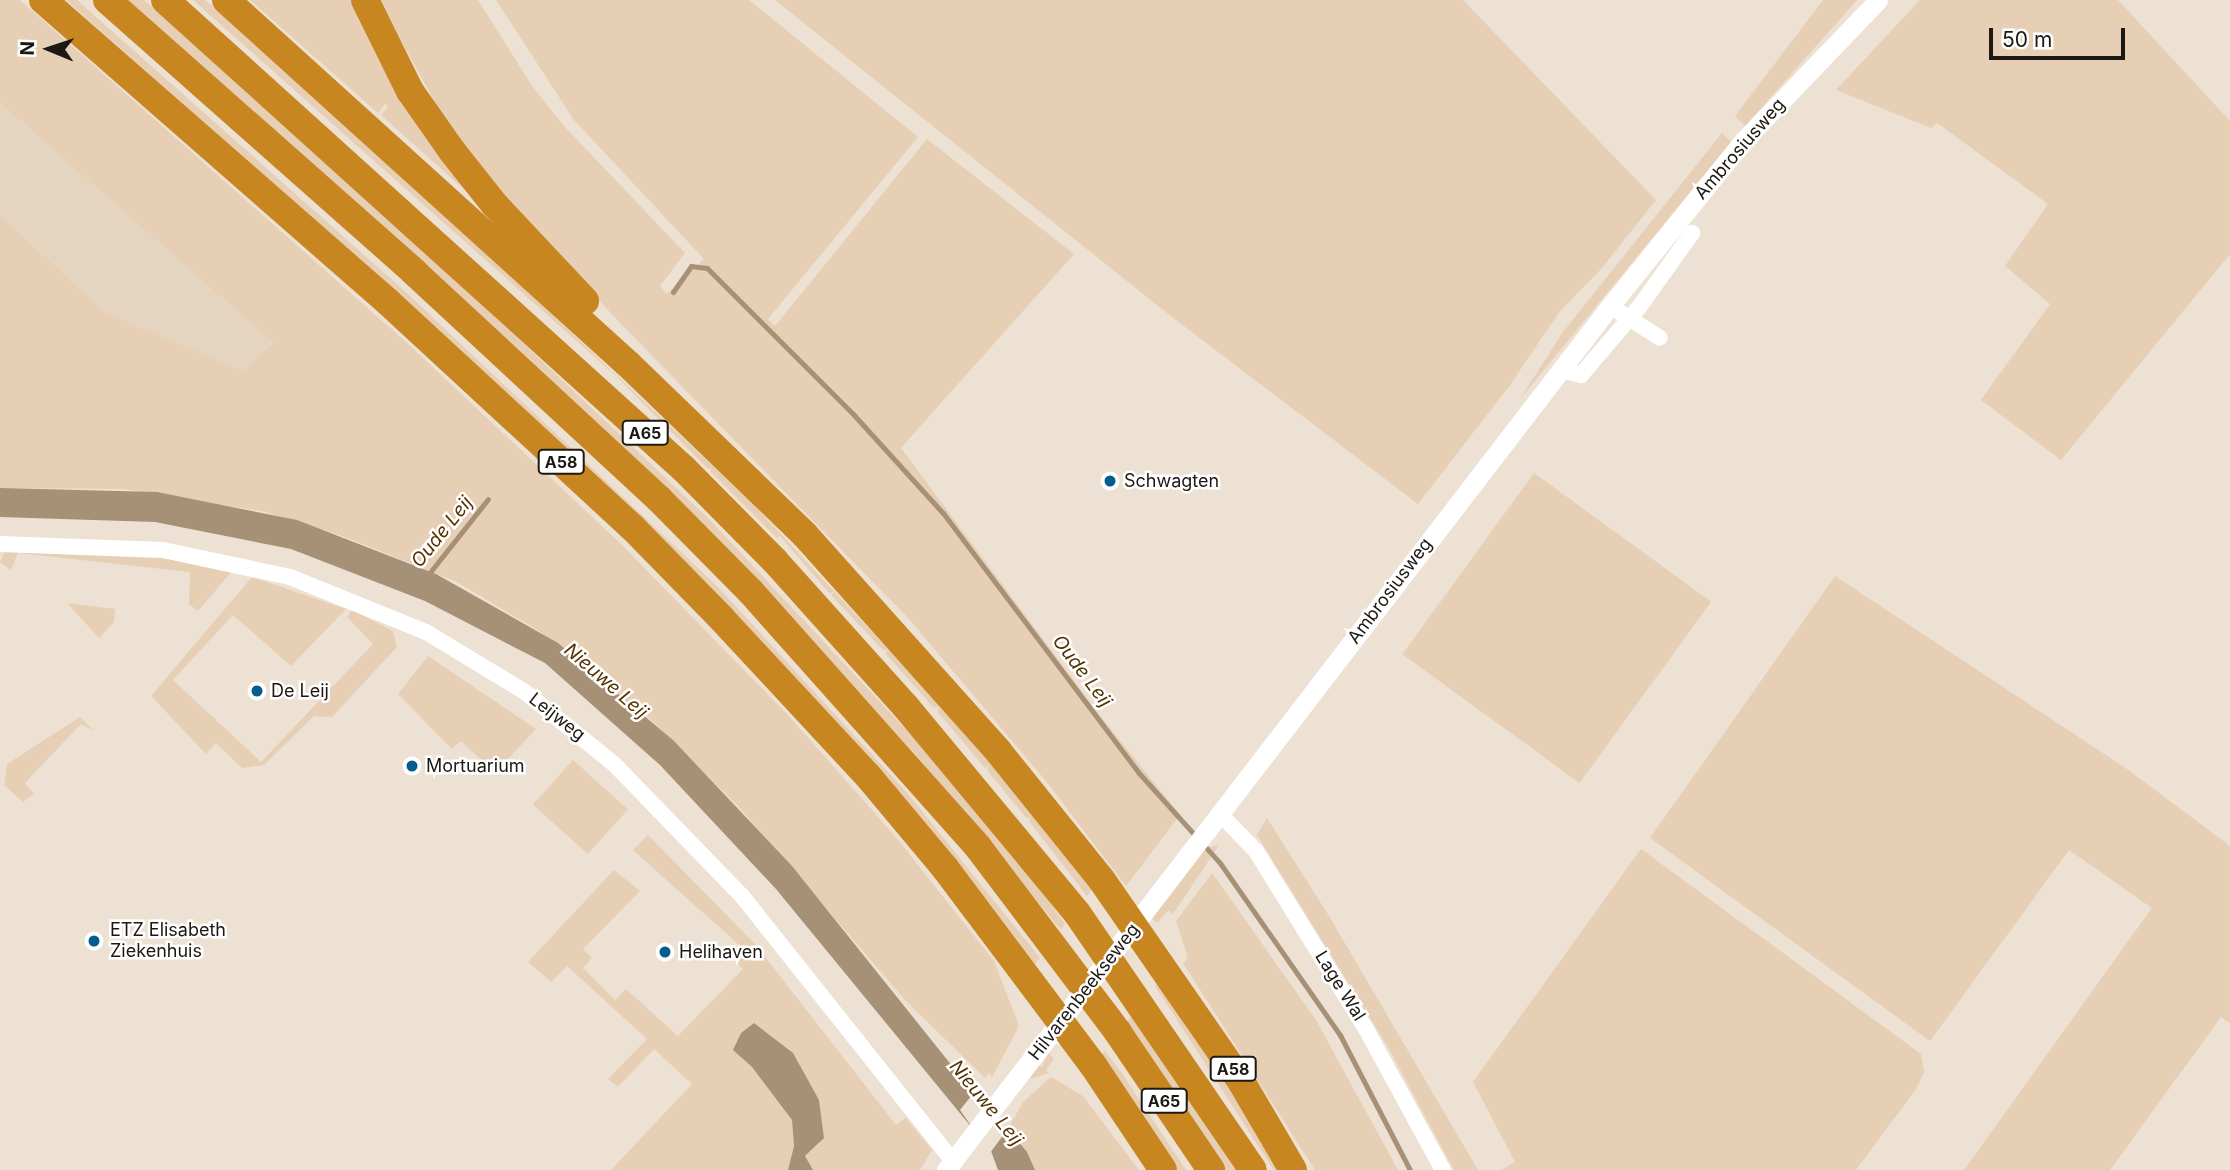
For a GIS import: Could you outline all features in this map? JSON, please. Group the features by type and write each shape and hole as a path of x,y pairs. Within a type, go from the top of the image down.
{"highway":[{"name":"A58","path":"43,0 388,302 632,527 868,776 1027,975 1093,1065 1163,1170"},
{"name":"A65","path":"107,0 414,272 659,499 880,732 1052,943 1117,1031 1211,1170"},
{"name":"A65","path":"164,0 684,469 906,707 1077,913 1253,1170"},
{"name":"A58","path":"226,0 628,364 805,536 964,711 1101,879 1242,1083 1293,1170"},
{"name":"A58","path":"365,0 410,91 452,151 494,204 589,306 628,364"}],"street":[{"name":"Ambrosiusweg","path":"1220,814 1610,306 1743,141 1878,0"},
{"path":"1561,370 1581,375 1629,319 1692,233"},
{"path":"1610,306 1660,338"},
{"name":"Leijweg","path":"0,544 163,550 290,577 426,632 525,692 614,764 741,896 954,1160"},
{"name":"Hilvarenbeekseweg","path":"954,1160 1220,814"},
{"name":"Lage Wal","path":"1220,814 1256,851 1366,1029 1443,1170"}],"shaded area":[{"path":"0,0 20,0 407,343 621,544 786,713 895,836 994,961 1019,1026 992,1077 989,1073 985,1078 906,1001 738,806 649,718 539,631 457,582 345,537 262,511 122,489 0,488 0,215 106,313 243,371 273,342 0,103"},
{"path":"66,0 77,0 408,294 718,587 909,795 1040,958 1035,964 979,893 288,197"},
{"path":"125,0 144,0 381,209 709,519 925,750 1041,890 1065,924 1061,930 915,754 785,612"},
{"path":"193,0 205,0 423,193 753,504 888,649 883,650 831,595 834,592 829,593 780,536 777,538 710,471 712,468 708,469 615,375"},
{"path":"250,0 358,0 486,209 381,115 388,107 385,104 378,113"},
{"path":"379,0 478,0 532,86 564,126 685,253 660,286 667,294 704,259 574,120 496,0 749,0 918,137 768,319 775,326 927,139 1074,254 901,448 1098,713 1180,815 1126,886 1046,781 909,619 620,323 495,187 448,126"},
{"path":"775,0 1463,0 1656,200 1602,268 1560,311 1510,385 1418,504 1172,317"},
{"path":"1823,0 1857,0 1745,126 1735,116"},
{"path":"1920,0 2118,0 2230,121 2230,254 2061,460 1981,400 2050,304 2005,266 2048,204 1937,123 1931,128 1836,90"},
{"path":"0,103 273,341 243,372 106,313 0,215"},
{"path":"1722,133 1731,142 1520,399 1563,332"},
{"path":"1534,473 1711,602 1580,783 1402,654"},
{"path":"0,488 157,492 297,520 436,574 558,643 674,741 792,866 1005,1132 1008,1129 1027,1152 1035,1170 998,1170 991,1151 776,889 660,765 545,663 425,601 291,549 155,522 0,517"},
{"path":"5,551 125,551 233,570 198,611 189,604 190,572 18,553 11,570 0,562"},
{"path":"1835,576 2127,769 2230,846 2230,1023 2221,1017 2110,1170 1964,1170 2152,908 2069,850 1930,1041 1650,838"},
{"path":"252,577 346,609 291,666 233,615 173,680 261,762 373,644 347,617 352,610 393,631 397,647 332,717 314,716 264,765 242,768 216,743 206,754 151,696"},
{"path":"67,603 115,609 114,622 99,638"},
{"path":"888,649 969,736 1092,890 1087,896 1029,821 1031,817 1027,819 987,770 989,765 985,768 937,711 940,707 934,708 885,653"},
{"path":"428,656 536,729 495,773 461,741 452,749 398,694"},
{"path":"80,717 94,731 81,724 25,783 34,794 23,802 4,785 7,764"},
{"path":"573,760 628,810 588,854 533,805"},
{"path":"1267,818 1329,916 1478,1170 1454,1170 1388,1047 1257,835"},
{"path":"648,835 755,944 896,1125 906,1118 932,1150 920,1170 813,1170 805,1156 819,1144 819,1100 733,1050 752,1067 792,1120 794,1146 788,1170 611,1170 692,1084 654,1049 618,1087 608,1079 647,1039 567,966 551,982 528,962 614,870 640,891 583,949 592,958 583,968 615,1000 626,989 678,1036 743,969 737,963 747,952 633,850"},
{"path":"1219,845 1173,914 1169,910 1157,923 1151,917 1203,849"},
{"path":"1641,849 1921,1054 1924,1072 1916,1089 1856,1170 1501,1170 1515,1162 1473,1082"},
{"path":"1212,873 1316,1020 1398,1170 1315,1170 1183,963 1188,958 1176,921"},
{"path":"1159,981 1182,1013 1280,1170 1274,1170 1155,986"},
{"path":"1132,1015 1237,1170 1225,1170 1127,1022"},
{"path":"754,1023 793,1053 819,1100 824,1138 805,1156 813,1170 788,1170 794,1146 792,1120 752,1067 733,1050 741,1033"},
{"path":"1105,1051 1186,1170 1178,1170 1101,1056"},
{"path":"1048,1053 1054,1058 1046,1071 1049,1073 1030,1079 1038,1065 1042,1067"},
{"path":"1051,1077 1083,1096 1139,1170 1035,1170 1008,1129 1023,1102"}],"pier":[{"path":"976,1090 1007,1130 990,1153 960,1110"}],"waterway":[{"name":"Oude Leij","path":"673,292 691,266 707,268 854,415 943,513 1138,772 1220,863 1340,1035 1410,1170"},
{"name":"Oude Leij","path":"427,576 488,499"}],"place":[{"name":"Schwagten","path":"1110,481"},
{"name":"De Leij","path":"257,691"},
{"name":"Mortuarium","path":"412,766"},
{"name":"ETZ Elisabeth Ziekenhuis","path":"94,941"},
{"name":"Helihaven","path":"665,952"}],"water label":[{"name":"Nieuwe Leij","path":"606,681"},
{"name":"Nieuwe Leij","path":"986,1103"}]}
